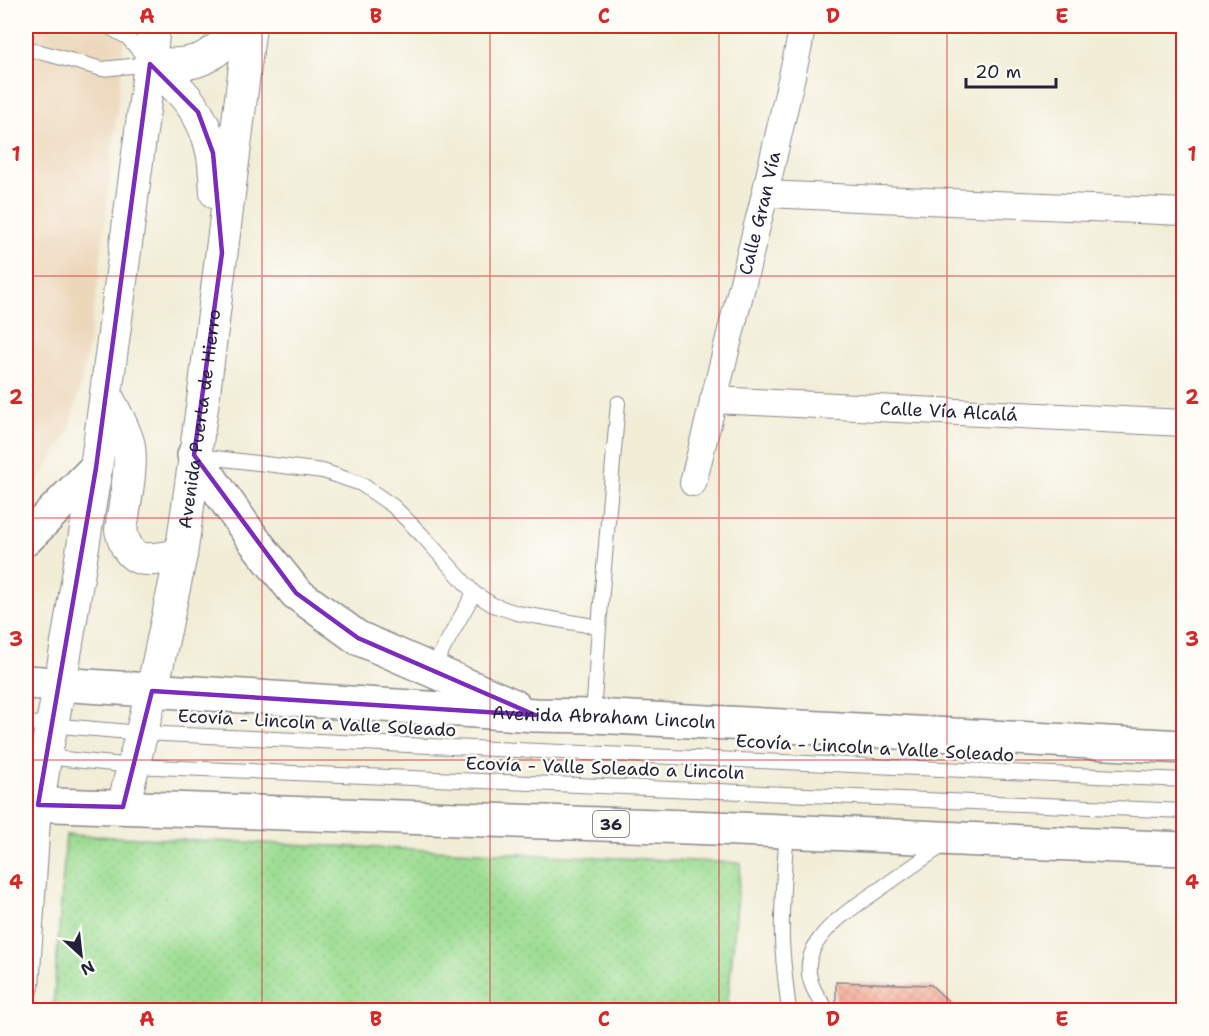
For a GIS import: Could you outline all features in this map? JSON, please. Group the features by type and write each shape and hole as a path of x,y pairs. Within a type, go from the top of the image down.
{"main road":[{"path":"194,455 253,539 296,593 358,638 535,715"},
{"path":"26,539 96,468"},
{"name":"Avenida Abraham Lincoln","path":"26,682 535,715 593,716 1184,747"},
{"name":"36","path":"32,804 787,831 1184,849"}],"street":[{"path":"26,986 32,804 38,725 60,685 96,468 154,26"},
{"path":"150,64 191,64 206,58 220,48 242,26"},
{"name":"Avenida Puerta de Hierro","path":"123,807 152,691 181,555 204,393 250,26"},
{"name":"Calle Gran Vía","path":"693,483 765,194 802,26"},
{"path":"150,64 171,80 185,95 198,112 207,133 213,153 222,253"},
{"path":"765,194 1184,212"},
{"path":"106,395 129,444 130,459 122,530 124,541 129,551 139,559 153,560 181,555"},
{"name":"Calle Vía Alcalá","path":"713,400 1184,423"}],"lane":[{"path":"107,26 127,37 150,64"},
{"path":"26,48 102,69 150,64"},
{"path":"593,716 618,403"},
{"path":"194,455 323,471 361,484 393,506 474,593 493,605 517,613 599,627"},
{"path":"432,669 474,593"},
{"name":"Ecovía - Lincoln a Valle Soleado","path":"38,725 141,734 1184,780"},
{"name":"Ecovía - Valle Soleado a Lincoln","path":"35,757 132,766 1184,811"},
{"path":"787,831 782,909 784,972 789,1011"},
{"path":"828,1011 819,1000 810,978 810,954 823,933 842,915 953,839"}],"highlighted area":[{"path":"150,64 198,112 213,153 222,253 194,455 296,593 358,638 535,715 152,691 123,807 38,805 96,468"}],"shaded area":[{"path":"26,26 126,26 99,277 84,370 69,431 26,497"}],"green space":[{"path":"66,835 741,863 727,1010 53,1010"}],"building":[{"path":"836,982 931,985 959,1011 924,1011 836,1004"}]}
